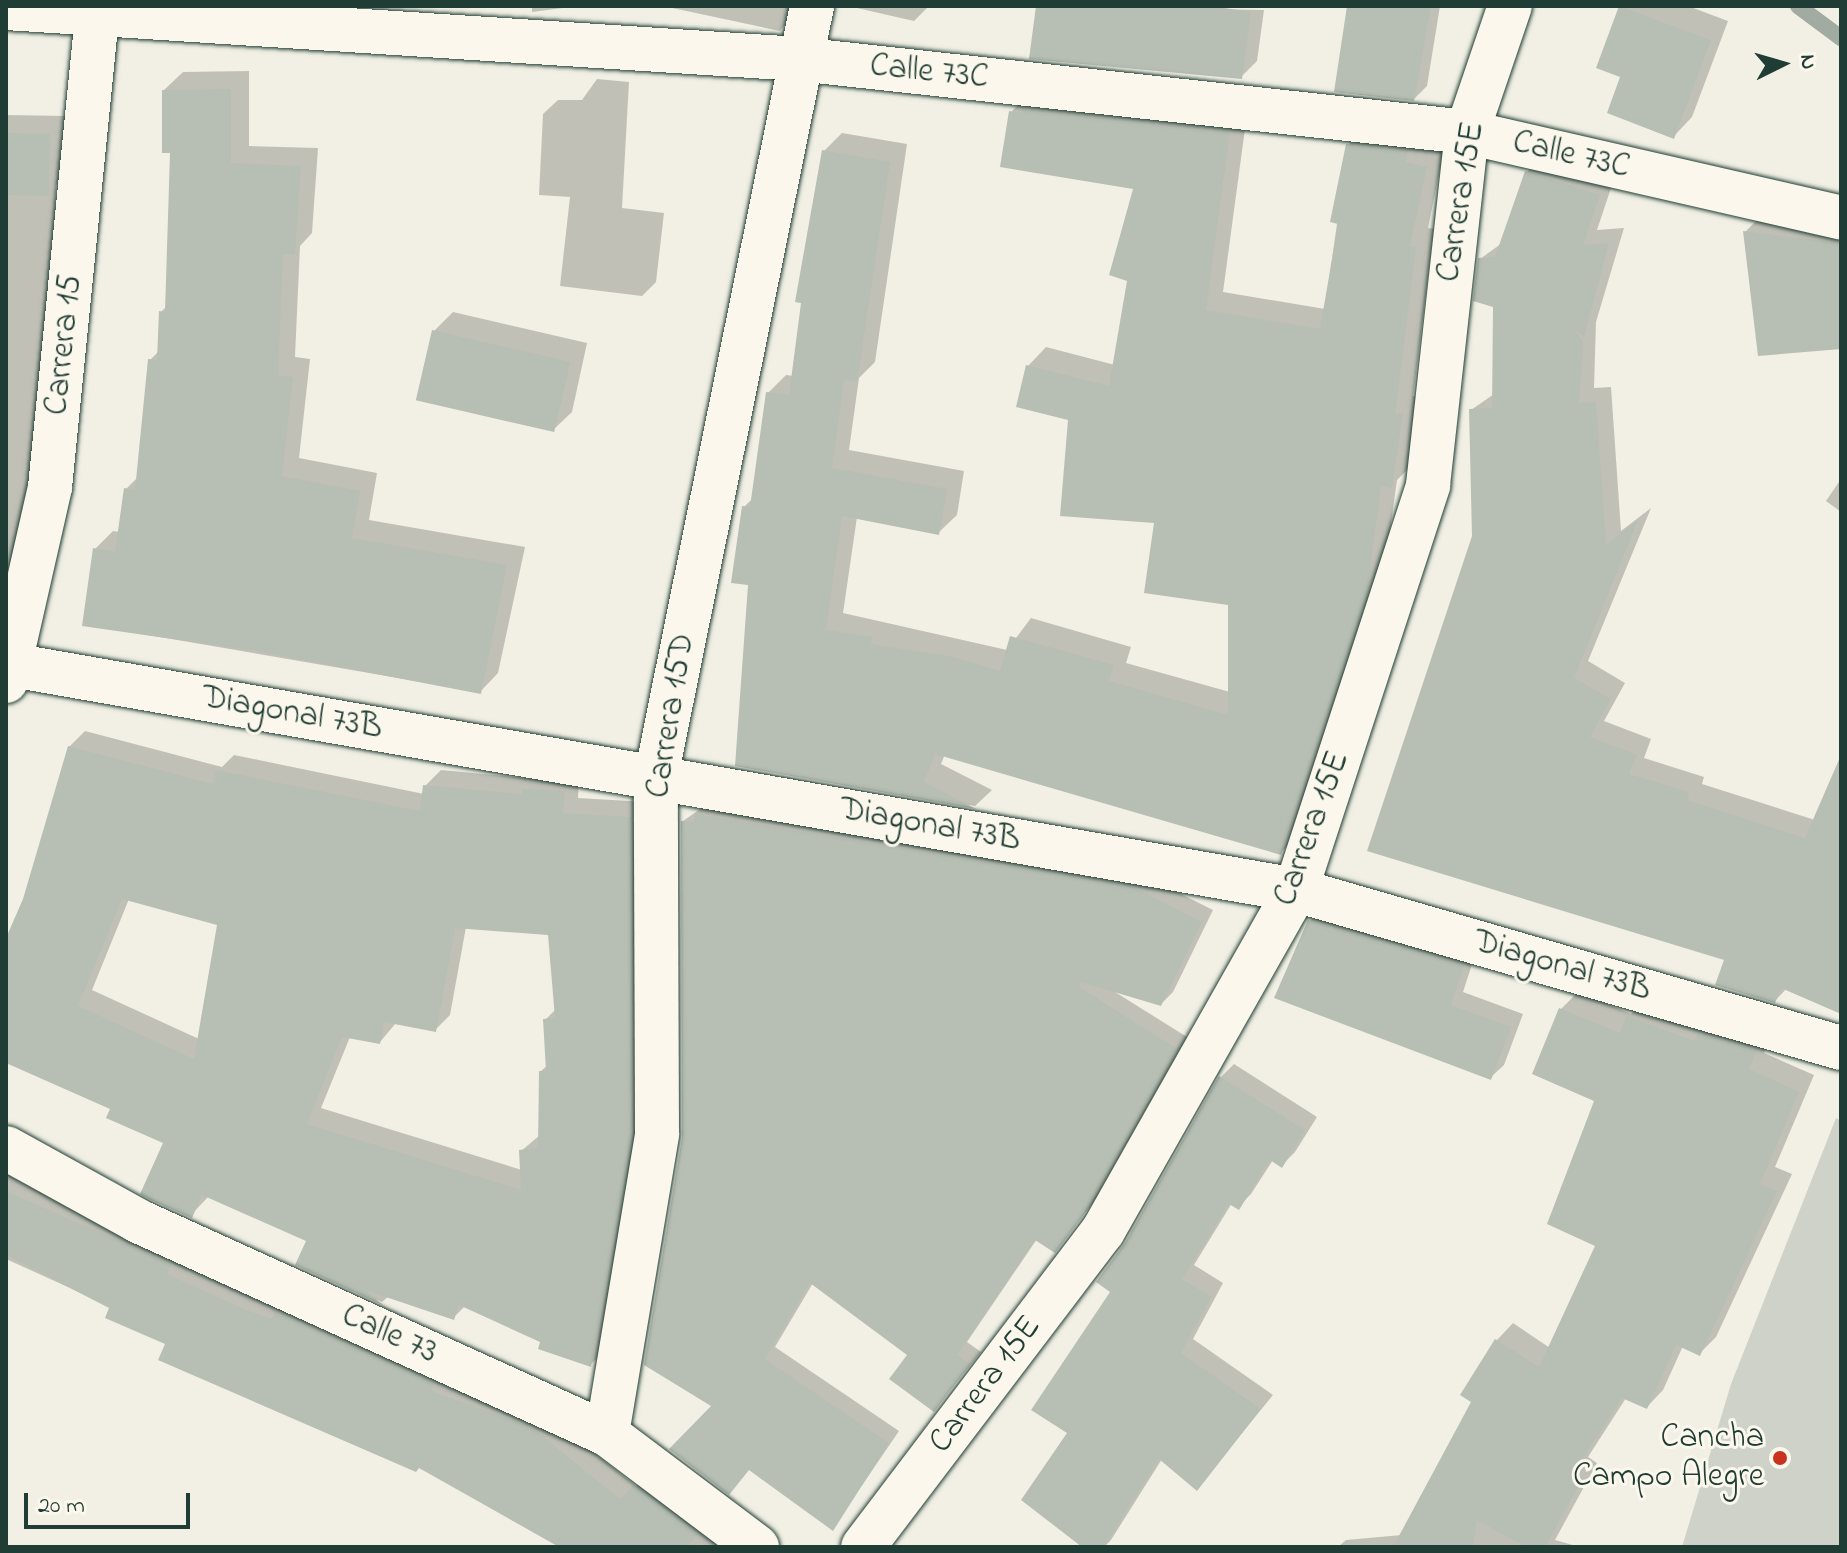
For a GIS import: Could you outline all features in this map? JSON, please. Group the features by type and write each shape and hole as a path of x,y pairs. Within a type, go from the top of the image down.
{"street":[{"name":"Carrera 15D","path":"607,1434 657,1134 656,777 798,59 812,6"},
{"name":"Carrera 15E","path":"863,1547 1103,1231 1296,890 1428,485 1467,132 1510,6"},
{"name":"Calle 73C","path":"6,8 98,10 798,59 1467,132 1841,218"},
{"name":"Carrera 15","path":"8,670 50,487 98,10"},
{"name":"Diagonal 73B","path":"8,670 656,777 1296,890 1841,1048"},
{"name":"Calle 73","path":"6,1148 138,1221 607,1434 757,1547"}],"shaded area":[{"name":"Cancha Campo Alegre","path":"1836,1118 1841,1121 1841,1547 1682,1547 1731,1384"}],"building":[{"path":"1036,6 1211,6 1251,12 1242,79 1029,59"},
{"path":"1347,6 1431,6 1414,101 1334,92"},
{"path":"1619,6 1711,40 1674,139 1607,113 1620,77 1596,68"},
{"path":"231,89 231,163 301,166 295,254 283,254 278,375 293,377 282,476 360,491 352,538 507,565 481,694 256,651 82,626 93,548 115,552 124,488 135,490 148,359 157,360 159,311 165,312 170,153 162,153 162,90"},
{"path":"1022,109 1230,131 1206,310 1320,329 1338,224 1330,222 1346,144 1408,151 1406,162 1427,167 1410,246 1416,247 1395,414 1403,413 1392,488 1381,486 1367,593 1281,855 935,754 924,782 976,809 735,766 748,585 731,583 742,506 750,507 766,392 789,395 801,303 795,302 822,150 890,162 857,382 844,380 832,468 947,489 939,535 842,516 826,630 872,637 871,644 953,657 1000,671 1010,636 1114,665 1109,681 1228,715 1228,605 1144,593 1154,523 1060,516 1068,420 1016,407 1026,365 1109,386 1127,281 1109,275 1133,189 1000,167 1009,111 1022,113"},
{"path":"6,133 50,134 49,196 6,195"},
{"path":"1525,171 1600,195 1583,245 1609,243 1584,337 1573,329 1583,341 1579,403 1596,402 1606,545 1638,520 1574,678 1611,699 1590,737 1637,755 1629,774 1689,792 1687,800 1805,838 1841,755 1841,1014 1781,988 1775,1003 1715,985 1724,960 1367,851 1472,536 1469,409 1492,408 1493,307 1473,301 1478,258 1495,257"},
{"path":"1743,231 1841,243 1841,349 1758,356"},
{"path":"432,330 570,362 554,432 416,400"},
{"path":"68,746 213,784 216,770 420,811 423,785 522,794 522,789 565,791 563,813 631,817 632,1132 591,1367 538,1349 540,1342 459,1305 454,1320 365,1290 383,1305 295,1265 306,1241 202,1195 192,1218 140,1194 163,1143 106,1118 110,1109 6,1063 6,938 23,899","holes":["122,899 217,925 194,1059 78,1006","455,928 548,935 555,1018 543,1019 546,1071 539,1071 538,1148 519,1150 521,1190 307,1124 342,1037 380,1044 384,1022 436,1032"]},
{"path":"695,814 1131,886 1202,922 1161,1006 1081,982 1079,987 1177,1049 1082,1217 1055,1253 1035,1240 957,1355 970,1364 934,1412 889,1379 907,1355 810,1283 765,1359 889,1443 833,1531 749,1470 729,1495 669,1449 711,1406 644,1365 682,1138 681,821 694,822"},
{"path":"1308,920 1464,965 1451,1005 1511,1027 1491,1080 1274,998"},
{"path":"1559,1008 1620,1033 1626,1016 1695,1041 1698,1033 1757,1050 1749,1069 1799,1092 1760,1184 1777,1191 1700,1356 1676,1345 1647,1409 1622,1398 1573,1474 1582,1480 1545,1547 1526,1547 1477,1520 1473,1547 1393,1547 1471,1402 1460,1395 1495,1339 1539,1367 1595,1246 1547,1224 1594,1101 1532,1074"},
{"path":"1219,1076 1305,1130 1282,1168 1270,1160 1239,1210 1229,1204 1182,1279 1211,1297 1181,1353 1261,1409 1197,1491 1159,1459 1104,1547 1082,1547 1021,1500 1067,1433 1031,1410 1110,1292 1096,1282 1125,1243"},
{"path":"6,1191 171,1264 167,1274 246,1310 272,1319 275,1311 434,1383 431,1391 531,1427 620,1499 634,1485 698,1534 687,1547 559,1547 419,1468 416,1472 158,1360 165,1344 105,1318 109,1308 6,1255"}],"waterway":[{"path":"1798,6 1841,38"}],"place":[{"name":"Cancha Campo Alegre","path":"1780,1458"}]}
